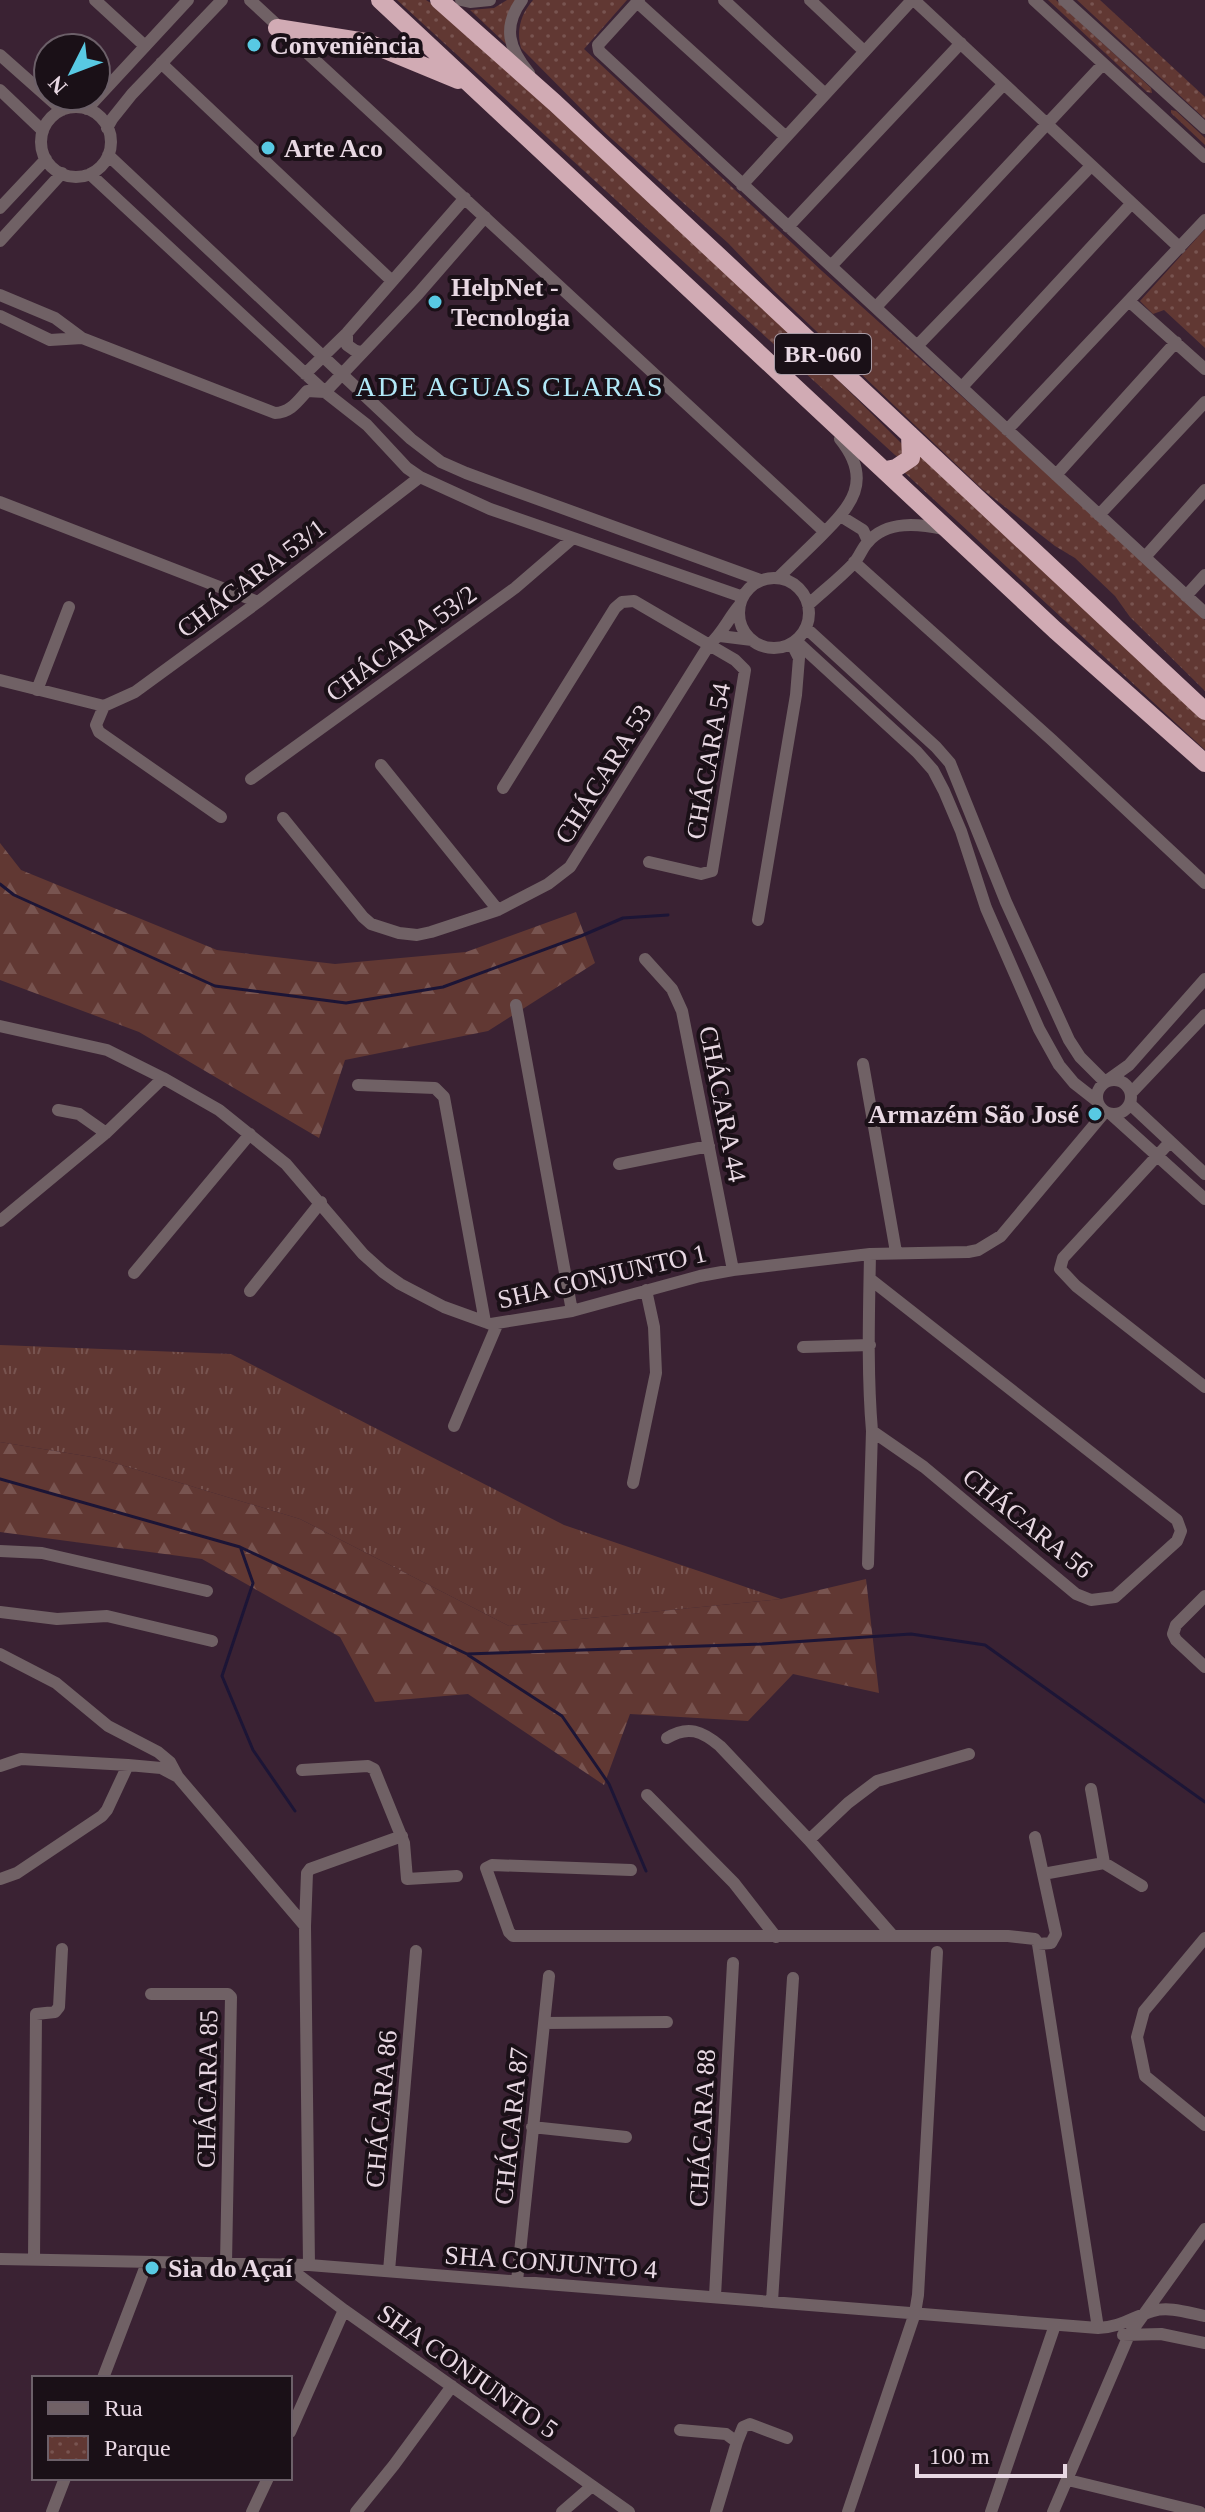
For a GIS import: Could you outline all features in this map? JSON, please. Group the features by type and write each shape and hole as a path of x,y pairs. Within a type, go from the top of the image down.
{"highway":[{"name":"BR-060","path":"380,0 1055,630 1205,763"},
{"name":"BR-060","path":"439,0 555,103 1205,711"},
{"path":"277,28 366,42 472,87"},
{"path":"886,470 896,468 911,458 910,435"}],"street":[{"path":"95,0 145,46"},
{"path":"112,82 188,0"},
{"path":"250,0 825,532"},
{"path":"461,0 490,0"},
{"path":"522,0 510,20 510,39 525,68 555,103"},
{"path":"724,0 825,94"},
{"path":"810,0 864,51"},
{"path":"742,185 913,0 1180,248"},
{"path":"1034,0 1205,157"},
{"path":"1064,0 1205,128"},
{"path":"786,137 638,1 598,45 598,49 742,185 1205,613"},
{"path":"107,128 161,63 218,2"},
{"path":"788,227 961,43"},
{"path":"0,55 32,83"},
{"path":"161,63 392,281"},
{"path":"876,307 1103,64"},
{"path":"831,266 1003,85"},
{"path":"1142,98 1156,97 1160,90 1157,87"},
{"path":"0,90 43,131"},
{"path":"1160,116 1168,101 1175,102"},
{"path":"58,112 43,131 41,140 46,159 62,173 76,177 90,174 108,155 107,128 94,112"},
{"path":"108,155 411,439 441,462 760,580 778,578 792,582 802,592 808,605 806,628 794,642 771,648 752,640 720,636"},
{"path":"0,208 46,159"},
{"path":"917,346 1091,166"},
{"path":"0,241 62,173"},
{"path":"90,174 305,374 367,425 420,477 490,509 741,601"},
{"path":"307,391 305,374 322,354 347,333 465,198"},
{"path":"962,387 1131,204"},
{"path":"450,214 459,218 468,234"},
{"path":"325,392 418,294 485,217"},
{"path":"1007,430 1205,220"},
{"path":"231,304 244,293 254,291"},
{"path":"0,295 55,318 82,338 275,413 290,409 307,391 325,392"},
{"path":"1130,302 1205,369"},
{"path":"0,316 50,340 82,338"},
{"path":"347,333 347,345 357,352 364,351"},
{"path":"1056,475 1176,342"},
{"path":"778,578 842,517 856,486 852,454 806,396"},
{"path":"1099,515 1205,402"},
{"path":"396,455 410,445 411,439"},
{"name":"CHÁCARA 53/1","path":"104,706 135,692 420,477"},
{"path":"1145,557 1205,490"},
{"path":"0,502 258,602"},
{"path":"842,517 863,530 868,541"},
{"path":"808,605 854,562 868,541 888,529 920,524 950,531"},
{"name":"CHÁCARA 53/2","path":"251,779 515,588 573,538"},
{"path":"854,562 1205,883"},
{"path":"1186,596 1205,575"},
{"path":"752,640 739,619 741,601 750,587 760,580"},
{"name":"CHÁCARA 54","path":"503,788 615,608 622,602 634,601 735,660 745,670 745,685 712,871 701,874 649,862"},
{"name":"CHÁCARA 53","path":"283,818 363,917 380,928 417,935 498,910 548,884 570,867 709,645 720,636 741,601"},
{"path":"37,690 69,607"},
{"path":"806,628 950,763 1006,902 1069,1040 1080,1057 1106,1081 1125,1083 1130,1099 1169,1143 1204,1173 1190,1186"},
{"path":"794,642 933,770 961,831 986,908 1039,1029 1066,1074 1205,1199"},
{"path":"758,920 796,695 799,658 794,642"},
{"path":"0,680 104,706 96,725 99,732 221,817"},
{"path":"933,770 950,763"},
{"path":"381,765 498,910"},
{"name":"CHÁCARA 44","path":"645,959 678,999 733,1270"},
{"path":"1105,1109 1098,1090 1129,1065 1205,979"},
{"path":"516,1005 572,1311"},
{"path":"1105,1109 1123,1112 1142,1081 1202,1023"},
{"name":"SHA CONJUNTO 1","path":"0,1026 107,1050 219,1110 286,1164 363,1254 383,1272 444,1307 491,1323 572,1311 733,1270 870,1254 978,1250 1001,1236 1105,1109"},
{"path":"863,1064 896,1252"},
{"path":"1129,1065 1133,1077 1142,1081"},
{"path":"0,1221 106,1133 163,1078"},
{"path":"358,1085 435,1088 442,1093 491,1323 454,1426"},
{"path":"58,1110 79,1114 106,1133"},
{"path":"134,1273 250,1134"},
{"path":"1169,1143 1063,1258 1060,1269 1076,1286 1205,1387"},
{"path":"619,1164 709,1146"},
{"path":"250,1291 321,1202"},
{"path":"868,1564 872,1431 870,1254"},
{"name":"CHÁCARA 56","path":"870,1279 1177,1520 1181,1536 1115,1597 1091,1600 1076,1594 924,1467 872,1431"},
{"path":"633,1483 656,1373 654,1327 646,1290"},
{"path":"803,1347 870,1345"},
{"path":"0,1551 42,1553 207,1591"},
{"path":"1205,1596 1176,1625 1173,1634 1205,1667"},
{"path":"0,1612 57,1619 107,1616 212,1641"},
{"path":"0,1654 56,1683 108,1726 158,1752 170,1762 178,1777 305,1926"},
{"path":"667,1738 681,1730 706,1734 720,1746 809,1840 893,1936"},
{"path":"809,1840 877,1781 969,1754"},
{"path":"0,1766 21,1759 128,1765 161,1768 178,1777"},
{"path":"0,1879 17,1873 102,1816 128,1765"},
{"path":"302,1770 368,1766 374,1769 402,1836 407,1879 457,1876"},
{"path":"1091,1789 1104,1863"},
{"path":"647,1795 734,1883 776,1937"},
{"path":"309,2265 305,1926 308,1871 402,1836"},
{"path":"1035,1837 1056,1934 1051,1943 1038,1944"},
{"path":"1043,1874 1104,1863 1142,1886"},
{"path":"631,1870 487,1866 509,1932 516,1936 1032,1938 1038,1944 1098,2328"},
{"path":"1205,1938 1144,2011 1137,2037 1140,2064 1145,2076 1205,2125"},
{"path":"34,2260 36,2014 55,2012 59,2007 62,1949"},
{"name":"CHÁCARA 86","path":"389,2271 416,1951"},
{"path":"848,2512 915,2313 937,1952"},
{"name":"CHÁCARA 88","path":"715,2296 733,1963"},
{"name":"CHÁCARA 87","path":"517,2281 549,1976"},
{"path":"772,2301 793,1978"},
{"name":"CHÁCARA 85","path":"151,1994 228,1994 231,1997 226,2263"},
{"name":"CHÁCARA 87","path":"544,2023 667,2022"},
{"path":"532,2127 626,2137"},
{"path":"1053,2512 1129,2335 1205,2229"},
{"name":"SHA CONJUNTO 4","path":"0,2259 284,2263 1098,2328 1116,2327 1155,2310 1205,2316"},
{"path":"104,2376 147,2263"},
{"name":"SHA CONJUNTO 5","path":"284,2263 344,2310 629,2512"},
{"path":"315,2289 317,2277 328,2266"},
{"path":"1165,2284 1165,2299 1175,2310"},
{"path":"292,2427 344,2310"},
{"path":"1142,2315 1153,2333"},
{"path":"991,2512 1055,2325"},
{"name":"SHA CONJUNTO 4","path":"1098,2328 1107,2333 1153,2333 1205,2343"},
{"path":"356,2512 452,2386"},
{"path":"716,2512 743,2427 750,2424 787,2438"},
{"path":"680,2430 726,2434 737,2442"},
{"path":"52,2512 64,2480"},
{"path":"252,2512 267,2480"},
{"path":"1068,2480 1198,2512"},
{"path":"562,2512 592,2486"}],"green space":[{"path":"397,0 426,0 445,12 793,335 902,444 905,453 898,457 895,455"},
{"path":"507,0 519,0 506,44 470,10 494,8"},
{"path":"533,0 627,0 584,49 1205,620 1205,691 1075,558 982,489 773,290 728,243 604,132 521,48 521,22"},
{"path":"1048,0 1056,0 1151,88 1152,93 1147,92"},
{"path":"1077,0 1100,0 1205,97 1205,119"},
{"path":"1171,110 1176,111 1205,138 1205,145 1171,113"},
{"path":"1205,229 1205,348 1164,310 1153,314 1140,301"},
{"path":"920,455 1205,718 1205,750 904,472 915,466"},
{"path":"0,843 21,870 217,950 335,964 466,952 576,912 595,963 488,1031 345,1060 319,1138 139,1032 0,980"},
{"path":"0,1345 231,1354 564,1525 781,1599 509,1626 300,1519 98,1458 0,1442"},
{"path":"0,1442 98,1458 300,1519 509,1626 781,1599 866,1579 879,1693 793,1674 748,1721 630,1714 604,1785 468,1694 375,1702 340,1637 202,1559 0,1532"}],"waterway":[{"path":"0,884 14,895 215,986 346,1003 443,987 623,918 668,915"},
{"path":"0,1479 240,1547 467,1654 762,1644 911,1634 985,1645 1205,1802"},
{"path":"241,1549 253,1583 222,1676 253,1750 295,1811"},
{"path":"468,1655 562,1716 609,1784 646,1871"}],"place":[{"name":"Conveniência","path":"254,45"},
{"name":"Arte Aco","path":"268,148"},
{"name":"HelpNet - Tecnologia","path":"435,302"},
{"name":"Armazém São José","path":"1095,1114"},
{"name":"Sia do Açaí","path":"152,2268"}],"district":[{"name":"ADE AGUAS CLARAS","path":"510,386"}]}
